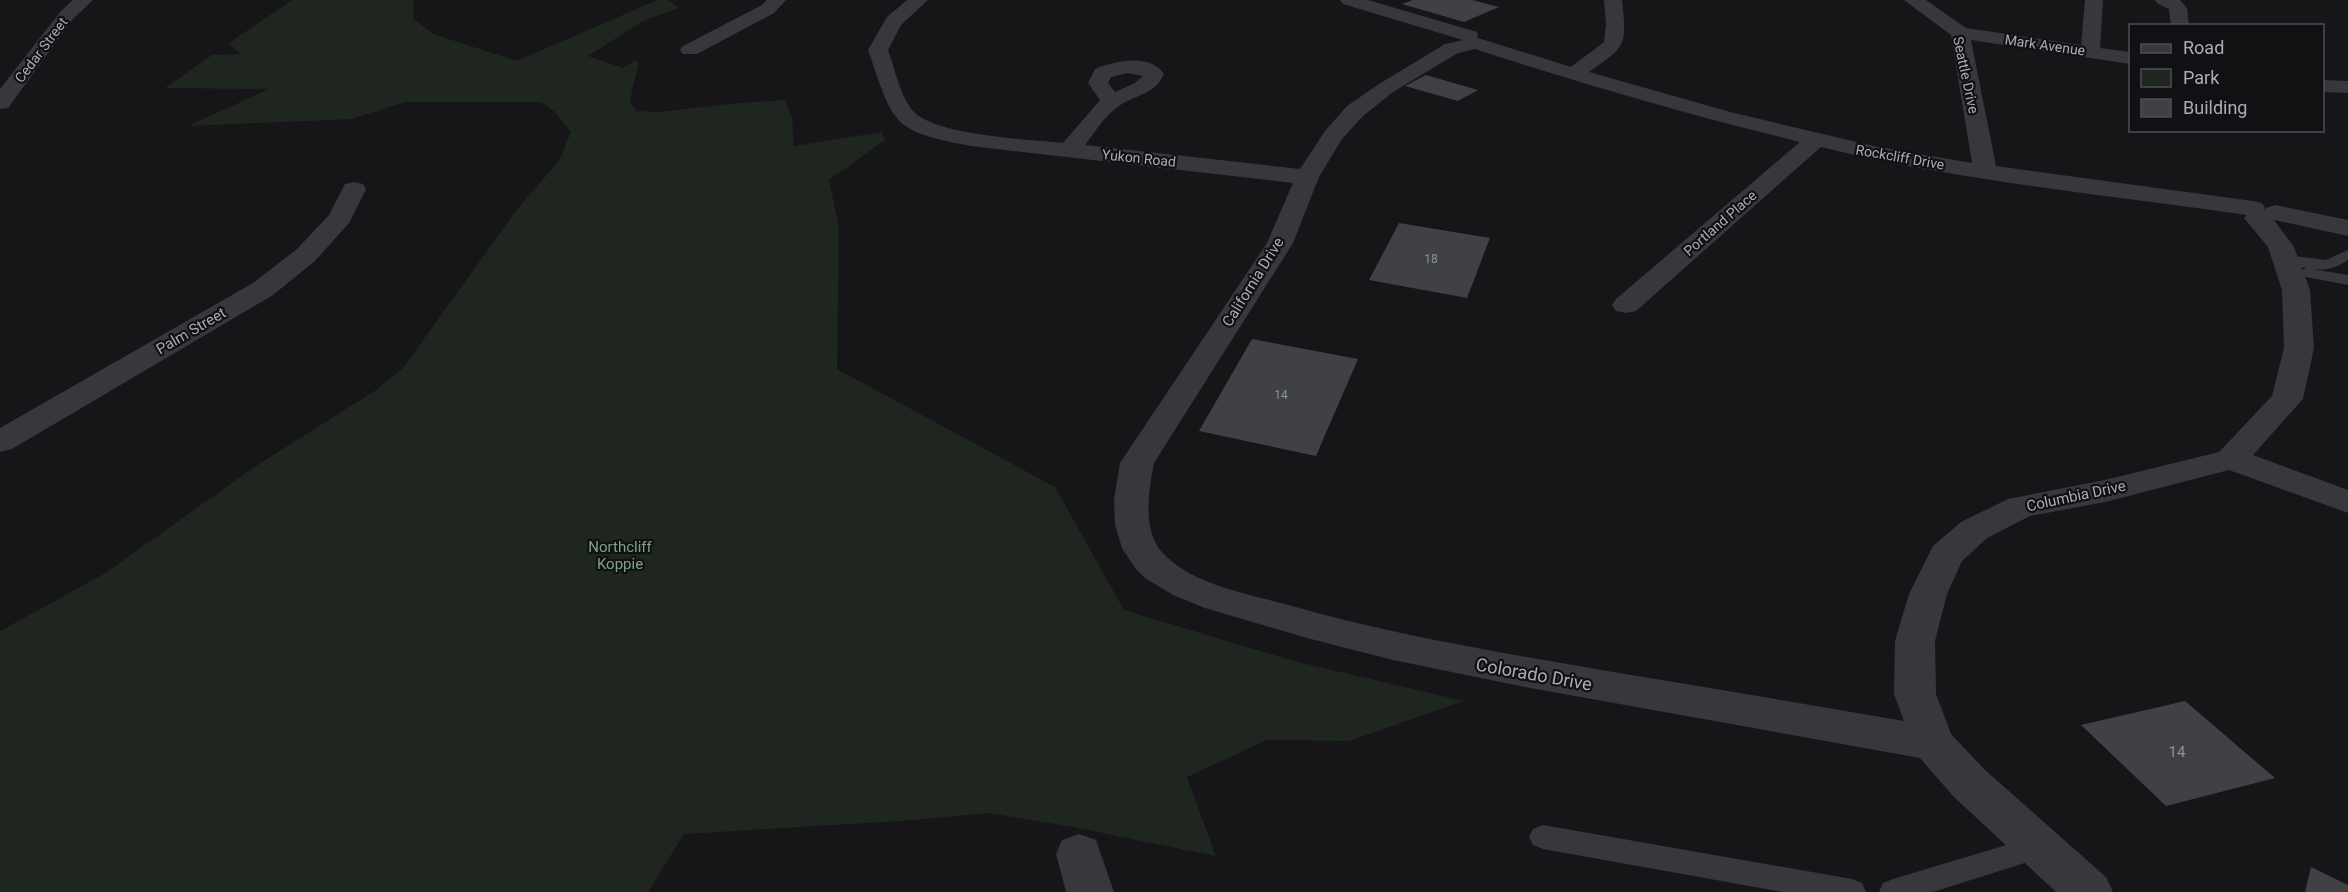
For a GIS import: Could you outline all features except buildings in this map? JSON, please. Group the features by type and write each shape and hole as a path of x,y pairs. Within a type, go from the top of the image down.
{"street":[{"name":"Cedar Street","path":"0,103 67,15 84,0"},
{"path":"690,50 768,9 777,0"},
{"name":"Yukon Road","path":"919,0 904,10 884,32 878,50 906,116 919,125 939,133 971,139 1307,177"},
{"name":"Rockcliff Drive","path":"1348,0 1463,40 1573,68 1603,81 1815,141 1985,172 2203,203 2271,229 2337,226"},
{"path":"1573,68 1611,48 1614,40 1613,0"},
{"name":"Seattle Drive","path":"1913,0 1938,15 1960,33 1985,172"},
{"path":"2090,52 2094,0"},
{"path":"2164,0 2177,4 2180,24"},
{"name":"Mark Avenue","path":"1960,33 2129,58"},
{"name":"California Drive","path":"1148,560 1133,530 1130,497 1137,463 1280,243 1307,177 1333,135 1355,111 1414,69 1463,40"},
{"path":"2324,86 2348,87"},
{"path":"1069,150 1111,101"},
{"name":"Portland Place","path":"1626,305 1815,141"},
{"name":"Palm Street","path":"0,442 263,289 306,255 320,240 340,218 354,189"},
{"path":"2271,229 2296,290 2299,348 2286,399 2231,459 2348,502"},
{"name":"Columbia Drive","path":"2089,892 1969,783 1933,742 1915,694 1915,641 1928,594 1946,555 1974,530 2020,507 2105,490 2231,459"},
{"name":"Colorado Drive","path":"1148,560 1174,580 1220,598 1364,640 1455,660 1933,742"}],"lane":[{"path":"2271,229 2325,265 2348,255"},
{"path":"2271,229 2348,280"},
{"path":"1543,837 1852,892"},
{"path":"1893,892 2040,847"}],"green space":[{"name":"Northcliff Koppie","path":"292,0 414,0 413,18 433,34 517,61 657,0 668,0 679,8 643,21 588,56 623,68 634,61 639,62 630,100 636,111 658,112 785,100 792,118 794,146 882,132 885,140 829,180 839,228 837,369 1055,487 1124,610 1294,661 1464,701 1349,741 1267,740 1187,777 1216,856 1073,827 989,813 901,821 684,834 648,892 0,892 0,631 104,574 253,468 376,390 403,368 518,208 559,161 571,132 554,111 541,102 405,102 352,119 188,126 269,89 165,88 212,55 240,54 229,43"}]}
